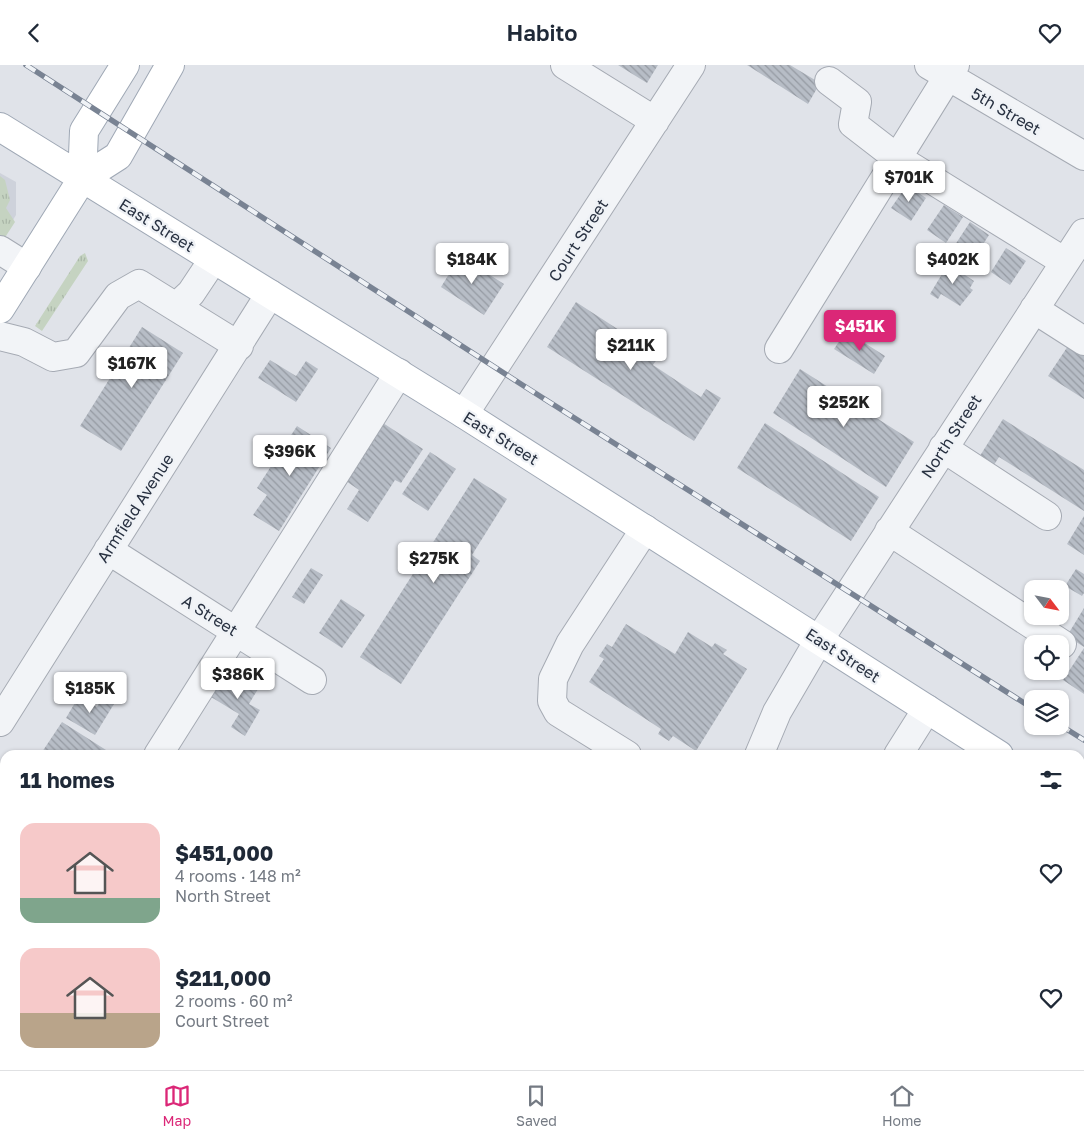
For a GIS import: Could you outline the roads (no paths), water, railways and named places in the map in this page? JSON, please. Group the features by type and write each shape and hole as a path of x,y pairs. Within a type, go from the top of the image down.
{"main road":[{"path":"82,179 84,131 125,65"},
{"path":"0,309 82,179 118,156 170,65"},
{"name":"East Street","path":"0,127 399,373 991,750"}],"street":[{"name":"Court Street","path":"464,414 691,65"},
{"path":"572,67 655,121"},
{"path":"778,349 897,158 944,69"},
{"name":"5th Street","path":"944,69 1084,156"},
{"path":"829,81 857,102 852,124 897,158 1065,262"},
{"name":"North Street","path":"761,750 777,712 819,640 1084,233"},
{"path":"0,250 27,267"},
{"path":"176,307 191,293 213,260"},
{"path":"0,336 24,342 53,357 76,353 118,296 139,284 239,346"},
{"name":"Armfield Avenue","path":"0,722 270,295"},
{"path":"1034,309 1084,341"},
{"path":"161,750 399,373"},
{"path":"943,448 1047,516"},
{"path":"618,750 558,712 552,701 553,679 570,644 645,529"},
{"path":"889,531 1048,635"},
{"name":"A Street","path":"108,550 312,680"},
{"path":"901,750 927,709"}],"railway":[{"path":"26,65 524,386 1024,703"},
{"path":"1069,731 1084,740"}]}
